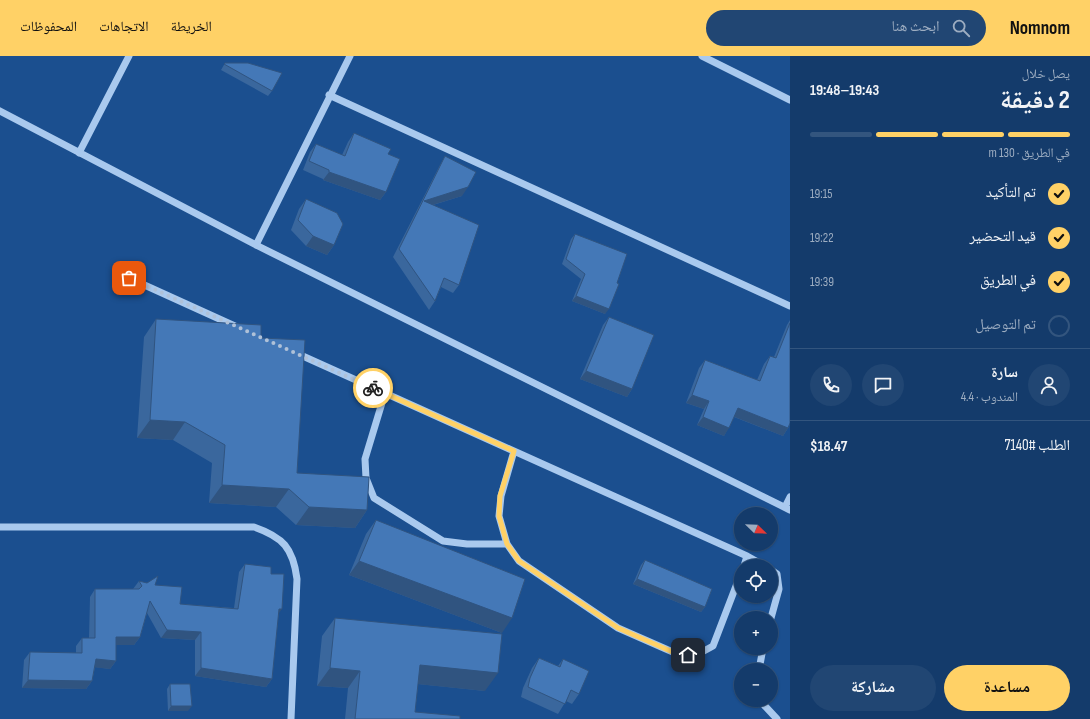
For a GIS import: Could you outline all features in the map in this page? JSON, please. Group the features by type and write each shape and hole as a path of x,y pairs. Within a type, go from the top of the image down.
{"street":[{"path":"79,153 129,56"},
{"path":"256,245 329,95 350,56"},
{"path":"702,56 790,100"},
{"path":"329,95 790,306"},
{"path":"0,111 256,245 788,509 790,497"},
{"path":"129,278 243,329"},
{"path":"286,348 752,559"},
{"path":"385,393 365,459 366,478 374,498 443,541 467,544 507,544"},
{"path":"514,451 500,496 499,516 507,544 519,561 618,628 675,653 688,655 702,652 713,646 734,591"},
{"path":"0,527 254,527 271,533 286,545 294,561 297,579 291,719"},
{"path":"778,581 778,592"},
{"path":"766,707 777,719"}],"building":[{"path":"248,63 282,73 272,91 224,64"},
{"path":"354,133 391,149 388,154 400,159 386,192 329,172 329,170 309,161 316,144 345,156"},
{"path":"445,156 476,172 468,187 424,201 479,225 459,285 444,278 435,301 399,249"},
{"path":"306,199 337,213 343,224 334,245 313,236 298,220"},
{"path":"575,234 627,254 617,283 619,284 609,309 576,296 585,274 566,259"},
{"path":"609,317 654,335 632,389 586,371"},
{"path":"156,319 261,325 261,338 305,340 297,473 369,477 367,510 309,507 289,489 222,485 225,445 185,422 150,420"},
{"path":"790,323 790,423 788,428 738,408 729,428 703,417 709,401 692,395 705,360 760,381 770,356 776,358"},
{"path":"376,520 525,579 512,618 359,561"},
{"path":"645,560 712,589 705,607 637,579"},
{"path":"245,564 271,567 271,574 284,574 282,609 279,609 272,679 201,668 201,632 167,630 150,601 140,637 116,637 116,661 96,659 92,681 28,680 30,652 82,653 82,638 95,638 95,589 139,589 142,586 139,581 147,583 158,576 155,585 182,587 180,604 238,609"},
{"path":"335,618 502,634 498,673 420,665 415,712 460,716 460,719 355,719 360,671 330,668"},
{"path":"539,658 560,667 563,659 589,671 579,694 571,690 565,704 528,687 530,678"},
{"path":"170,684 190,684 192,706 171,706"}],"way so far":[{"path":"129,278 373,388"}],"route":[{"path":"373,388 514,451 500,496 499,516 507,544 519,561 618,628 675,653 688,655"}]}
